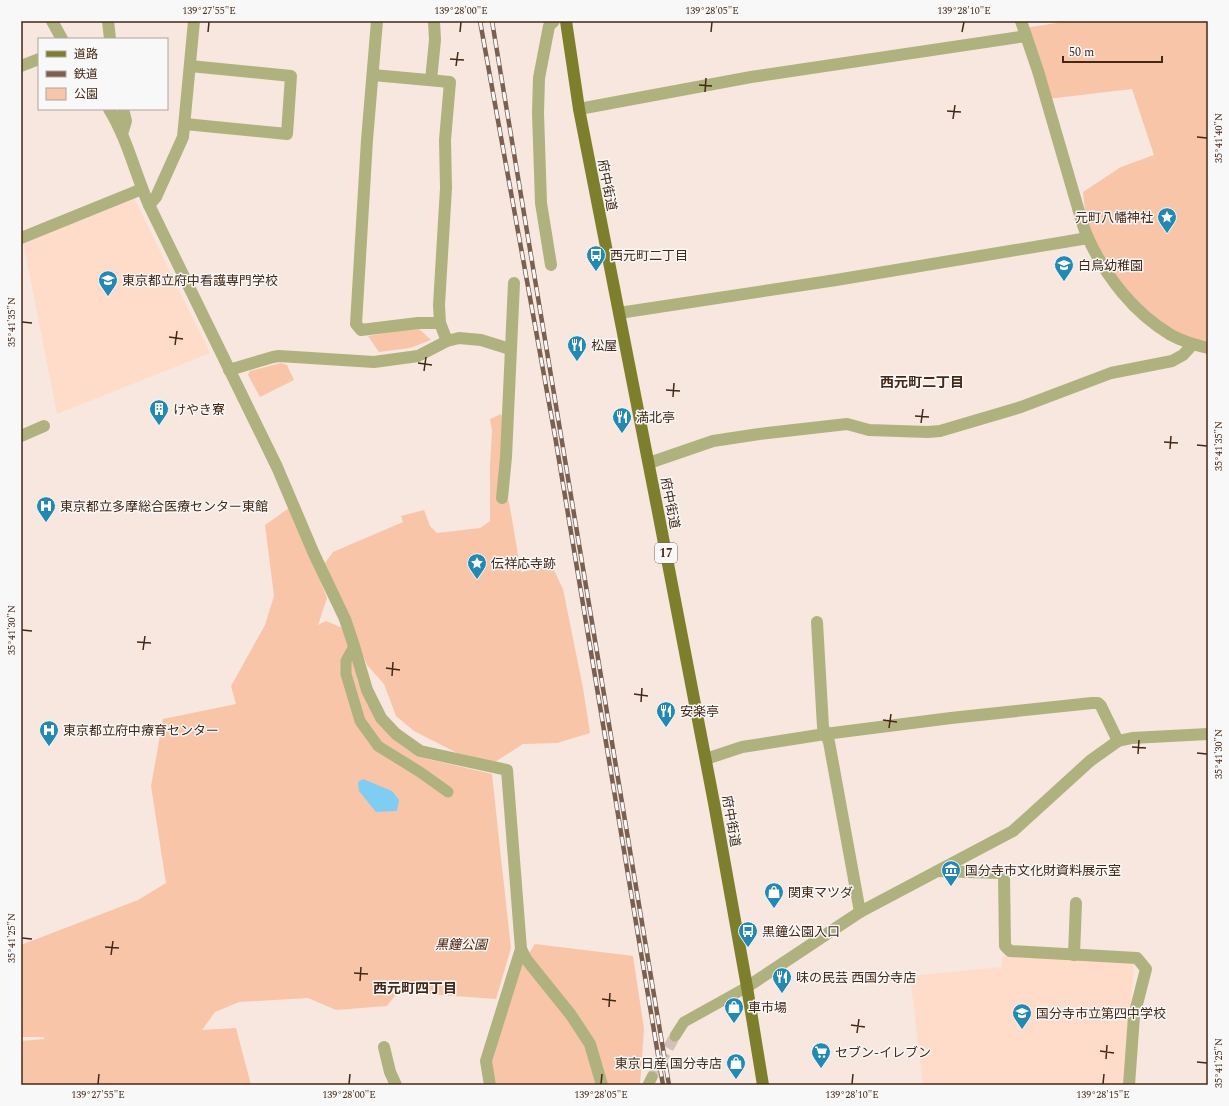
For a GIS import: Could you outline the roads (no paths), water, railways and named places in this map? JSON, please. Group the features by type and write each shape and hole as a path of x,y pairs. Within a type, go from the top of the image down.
{"main road":[{"name":"府中街道","path":"566,21 579,109 706,759 763,1085"}],"street":[{"path":"52,21 61,38"},
{"path":"108,21 110,38"},
{"path":"149,205 156,197 183,137 194,21"},
{"path":"377,21 356,324 361,330 418,323 440,323"},
{"path":"431,80 435,40 434,21"},
{"path":"551,265 541,202 538,113 539,78 549,26 554,21"},
{"path":"1021,21 1038,71 1088,238 1111,279 1134,305 1154,323 1172,335 1193,344 1208,348"},
{"path":"579,109 751,77 1026,36"},
{"path":"21,66 38,59"},
{"path":"185,124 287,134 291,76 190,66"},
{"path":"373,75 450,82 445,140 446,188 439,305 440,323 447,341"},
{"path":"110,110 122,134 149,205 277,467 314,554 345,619 367,690 381,718 396,734 420,751 506,770 521,948 526,959 572,1015 590,1044 602,1085"},
{"path":"122,134 126,121 124,110"},
{"path":"21,238 142,189"},
{"path":"619,312 836,280 1088,238"},
{"path":"502,498 506,457 514,283"},
{"path":"229,370 280,356 374,362 418,356 447,341 459,338 481,340 510,349"},
{"path":"649,462 713,441 847,424 869,430 940,431 1021,407 1111,373 1172,361 1183,355 1193,344"},
{"path":"21,436 44,426"},
{"path":"817,622 823,727 829,742 860,912"},
{"path":"354,646 346,661 346,674 360,721 378,746 420,772 448,792"},
{"path":"706,759 742,747 825,734 959,717 1092,703 1098,703 1101,706 1118,741"},
{"path":"675,1036 684,1022 747,987 860,912 1013,830 1090,761 1118,741 1132,738 1208,734"},
{"path":"937,871 999,873 1004,875 1005,946 1010,951 1136,958 1146,969 1134,1016 1129,1085"},
{"path":"1074,954 1076,903"},
{"path":"490,1085 486,1061 521,948"},
{"path":"384,1047 390,1072 396,1085"}],"water":[{"path":"363,779 392,791 399,800 397,811 376,812 359,791 358,782"}],"tunnel":[{"path":"652,1077 675,1036"}],"railway":[{"path":"480,21 555,436 663,1085"},
{"path":"492,21 669,1085"}],"place":[{"name":"元町八幡神社","path":"1167,234"},
{"name":"西元町二丁目","path":"596,272"},
{"name":"白鳥幼稚園","path":"1064,282"},
{"name":"東京都立府中看護専門学校","path":"108,297"},
{"name":"松屋","path":"577,362"},
{"name":"けやき寮","path":"159,426"},
{"name":"満北亭","path":"622,434"},
{"name":"東京都立多摩総合医療センター東館","path":"46,523"},
{"name":"伝祥応寺跡","path":"477,580"},
{"name":"安楽亭","path":"666,728"},
{"name":"東京都立府中療育センター","path":"49,747"},
{"name":"国分寺市文化財資料展示室","path":"951,887"},
{"name":"関東マツダ","path":"774,909"},
{"name":"黒鐘公園入口","path":"748,948"},
{"name":"味の民芸 西国分寺店","path":"782,994"},
{"name":"車市場","path":"734,1024"},
{"name":"国分寺市立第四中学校","path":"1022,1030"},
{"name":"セブン-イレブン","path":"821,1069"},
{"name":"東京日産 国分寺店","path":"736,1080"}],"district":[{"name":"西元町二丁目","path":"922,382"},
{"name":"西元町四丁目","path":"415,988"}],"park label":[{"name":"黒鐘公園","path":"461,944"}]}
